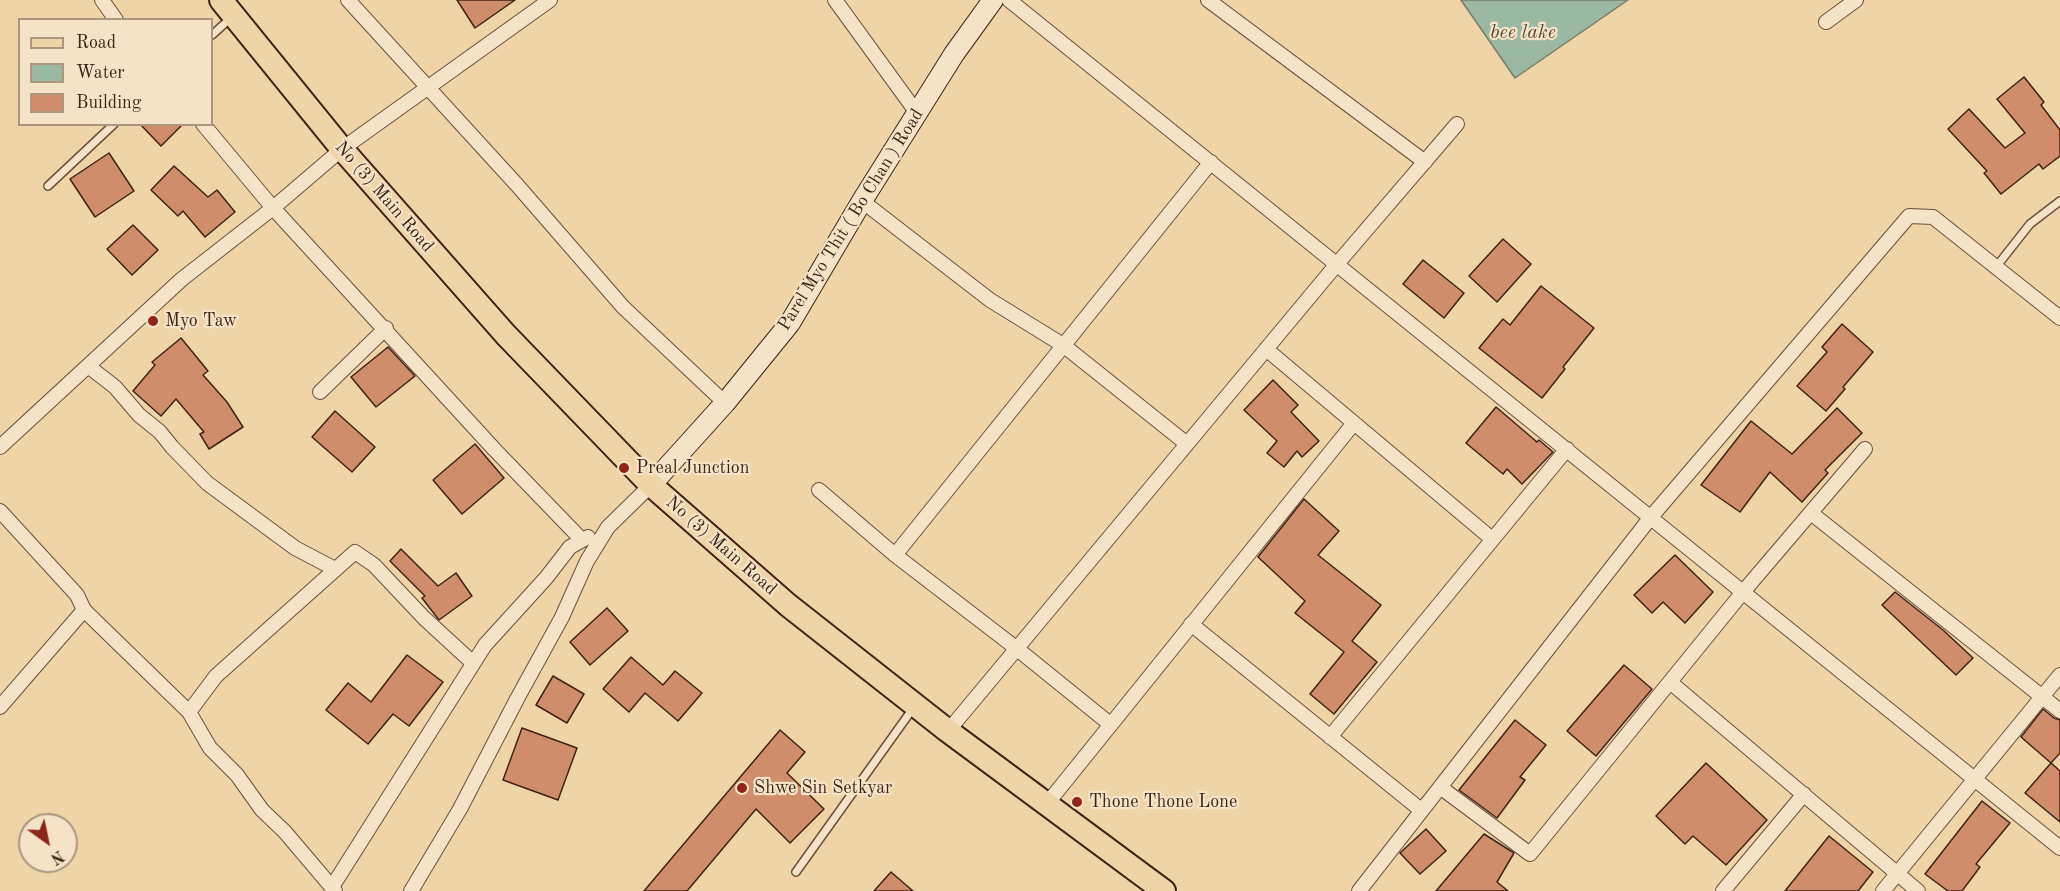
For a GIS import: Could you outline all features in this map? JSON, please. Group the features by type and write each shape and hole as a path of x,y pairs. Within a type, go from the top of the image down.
{"main road":[{"name":"No (3) Main Road","path":"227,8 342,149 506,335 651,485 788,605 948,731 1164,891"}],"street":[{"path":"102,0 115,18"},
{"path":"348,0 517,185 623,307 724,403"},
{"path":"835,0 917,113"},
{"name":"Parel Myo Thit ( Bo Chan ) Road","path":"651,485 724,403 790,323 862,201 954,54 993,0"},
{"path":"1009,0 2060,848"},
{"path":"1208,0 1425,162"},
{"path":"1826,22 1856,0"},
{"path":"0,447 182,279 273,208 342,149 544,2"},
{"path":"948,731 1186,444 1457,124"},
{"path":"205,126 273,208 582,540"},
{"path":"895,555 1211,162"},
{"path":"862,201 990,300 1063,345 1186,444"},
{"path":"1359,891 1652,518 1909,216 1934,217 2060,318"},
{"path":"320,392 386,328"},
{"path":"1266,349 1492,539"},
{"path":"88,366 115,387 139,415 160,432 171,447 207,483 295,548 335,569"},
{"path":"1046,805 1354,423"},
{"path":"1330,737 1567,449"},
{"path":"1440,787 1530,854 1743,592 1865,449"},
{"path":"411,891 460,809 516,699 562,617 587,561 608,527 651,485"},
{"path":"819,490 895,555 1110,724"},
{"path":"0,511 76,595 84,610 189,712 210,748 237,775 262,810 285,832 334,889 485,645 546,578 570,547 608,527"},
{"path":"1811,513 2060,711"},
{"path":"189,712 216,676 355,552 374,565 424,618 472,663"},
{"path":"0,707 84,610"},
{"path":"1191,624 1421,810"},
{"path":"1883,891 2060,675"},
{"path":"1670,682 1918,891"},
{"path":"1723,891 1804,794"}],"lane":[{"path":"213,34 227,8"},
{"path":"48,186 112,126"},
{"path":"1996,267 2030,224 2060,201"},
{"path":"796,872 915,705"}],"water":[{"name":"bee lake","path":"1461,0 1628,0 1515,78"}],"building":[{"path":"457,0 515,0 475,28"},
{"path":"2024,77 2044,102 2041,105 2060,130 2060,156 2043,169 2039,164 2001,194 1984,173 1987,171 1948,129 1969,109 2005,148 2025,133 1997,99"},
{"path":"142,126 181,126 161,146"},
{"path":"109,153 134,191 95,217 70,179"},
{"path":"174,166 208,197 217,190 235,212 205,237 183,211 178,216 151,190"},
{"path":"133,225 158,250 132,275 107,249"},
{"path":"1503,239 1531,264 1497,302 1469,276"},
{"path":"1423,260 1464,293 1444,318 1403,284"},
{"path":"1541,286 1594,328 1542,398 1479,348 1503,319 1510,325"},
{"path":"1842,324 1873,352 1826,411 1797,386 1827,352 1822,347"},
{"path":"181,338 208,371 203,375 227,402 243,427 209,449 200,434 204,432 176,399 161,416 133,391 155,365 152,362"},
{"path":"388,347 415,376 376,407 351,377"},
{"path":"1273,380 1298,405 1291,412 1319,441 1302,457 1297,451 1284,467 1267,453 1277,441 1244,410"},
{"path":"1496,407 1537,442 1539,440 1553,452 1522,484 1507,469 1503,474 1466,443"},
{"path":"1837,408 1862,433 1825,470 1828,473 1802,502 1770,472 1740,512 1701,485 1751,421 1792,454"},
{"path":"335,411 375,447 352,472 312,437"},
{"path":"475,444 504,478 462,514 433,480"},
{"path":"1304,499 1339,531 1318,555 1381,605 1352,641 1377,662 1334,714 1310,694 1344,652 1295,613 1305,601 1258,557"},
{"path":"401,549 438,586 456,573 472,596 439,620 422,598 425,596 390,561"},
{"path":"1675,555 1713,592 1685,623 1663,602 1652,613 1634,595"},
{"path":"1895,592 1943,630 1973,658 1956,675 1882,605"},
{"path":"607,608 628,631 590,665 570,642"},
{"path":"407,655 443,682 409,726 393,714 368,744 326,710 348,683 371,702"},
{"path":"631,657 663,685 675,671 702,693 678,721 645,693 629,712 603,689"},
{"path":"1624,665 1652,689 1596,756 1567,731"},
{"path":"553,676 584,694 567,723 536,705"},
{"path":"2043,709 2060,720 2060,753 2051,763 2021,737"},
{"path":"1515,720 1546,745 1520,777 1525,780 1497,818 1459,790"},
{"path":"522,728 577,748 558,800 503,780"},
{"path":"780,730 805,752 787,773 824,809 790,843 756,809 687,891 644,891"},
{"path":"1706,763 1767,820 1726,865 1693,836 1685,844 1656,816"},
{"path":"2051,763 2060,771 2060,822 2025,793"},
{"path":"1982,801 2010,823 1976,864 1980,867 1962,891 1948,891 1925,874"},
{"path":"1426,829 1446,851 1420,874 1400,853"},
{"path":"1484,834 1514,853 1497,882 1508,891 1436,891"},
{"path":"1829,836 1873,872 1858,891 1785,891"},
{"path":"891,872 913,891 874,891"}],"place":[{"name":"Myo Taw","path":"153,321"},
{"name":"Preal Junction","path":"624,468"},
{"name":"Shwe Sin Setkyar","path":"742,788"},
{"name":"Thone Thone Lone","path":"1077,802"}]}
